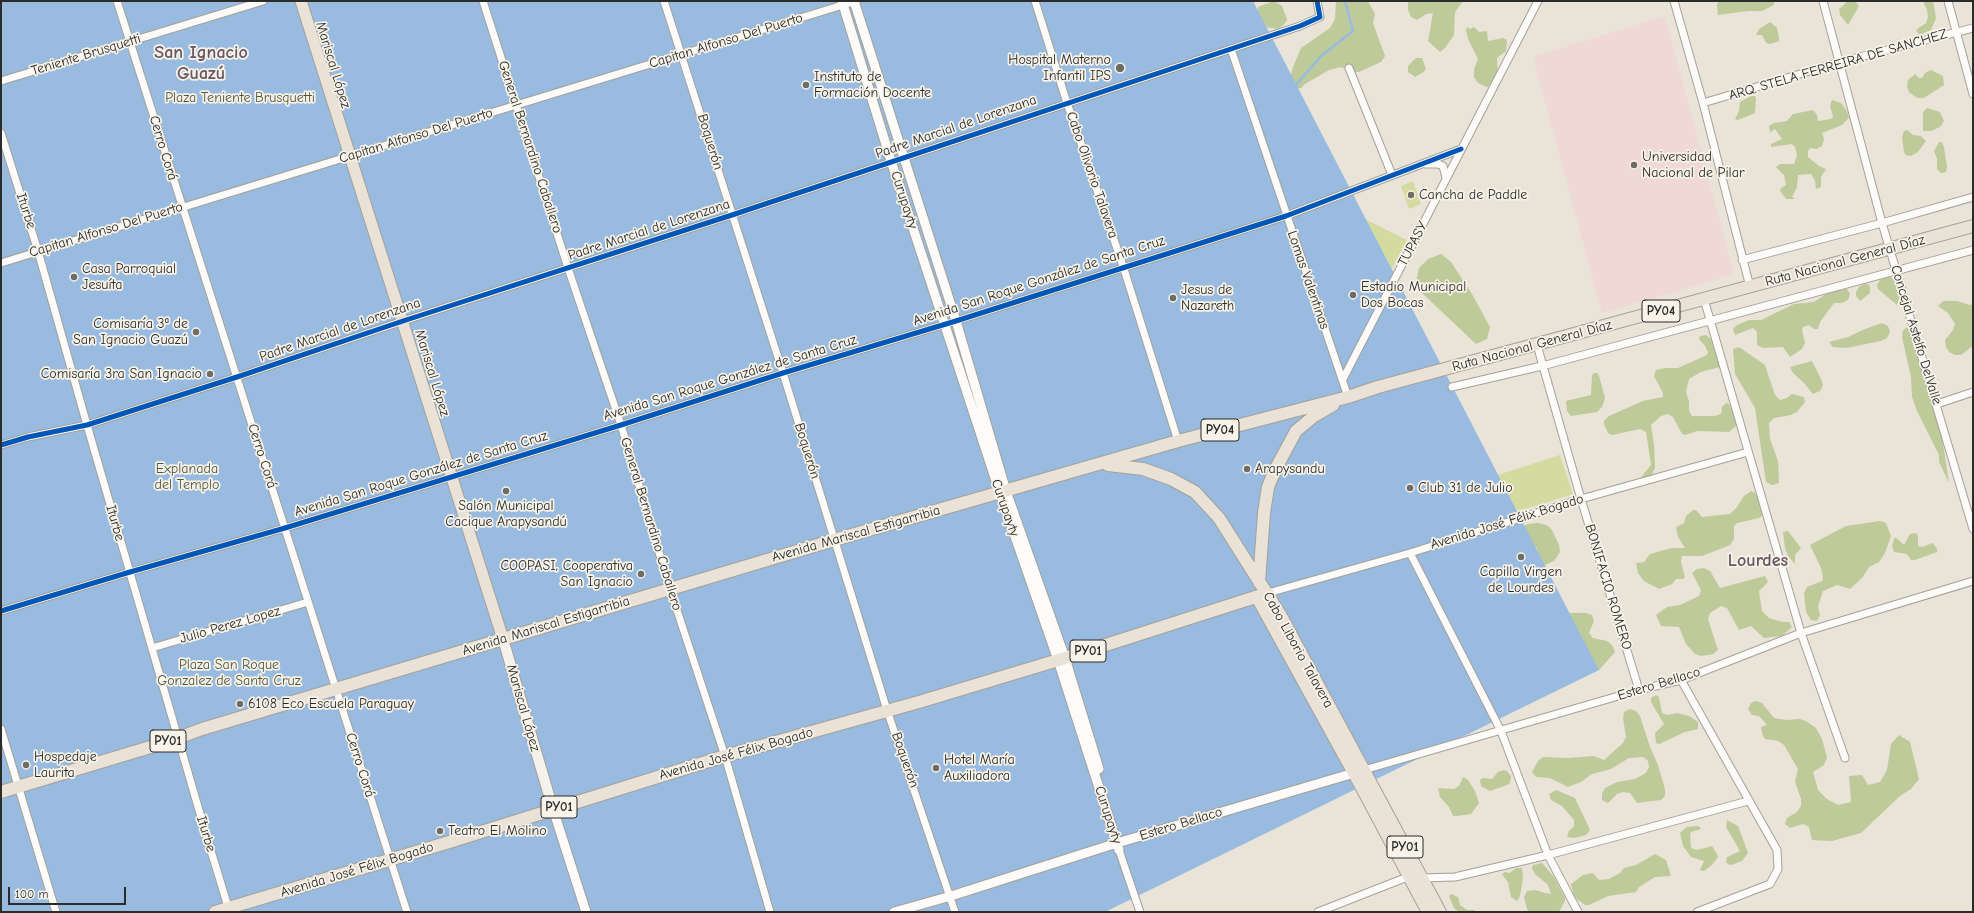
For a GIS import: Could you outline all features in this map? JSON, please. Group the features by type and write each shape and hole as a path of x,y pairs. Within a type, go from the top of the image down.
{"highway":[{"name":"Ruta Nacional General Díaz","path":"1092,467 1178,441 1348,397 1378,387 1973,226"},
{"path":"1262,595 1259,581 1264,513 1268,487 1275,470 1296,431 1314,416 1348,397"},
{"name":"Cabo Liborio Talavera","path":"1092,467 1111,465 1143,469 1171,479 1195,492 1219,518 1259,581"},
{"name":"Avenida Mariscal Estigarribia","path":"1,792 834,540 1092,467"},
{"name":"Cabo Liborio Talavera","path":"1262,595 1359,772 1422,878 1440,912"},
{"name":"Avenida José Félix Bogado","path":"215,912 229,910 725,756 919,702 1061,659 1262,595"},
{"name":"Cabo Liborio Talavera","path":"1359,772 1428,912"}],"main road":[{"name":"Mariscal López","path":"301,1 349,156 404,321 503,639 521,705 553,810"}],"street":[{"name":"Cerro Corá","path":"116,1 408,912"},
{"name":"Teniente Brusquetti","path":"1,81 263,1"},
{"name":"General Bernardino Caballero","path":"483,1 568,268 621,425 670,589 725,756 770,912"},
{"name":"Boquerón","path":"664,1 682,53 888,710 952,899 955,912"},
{"name":"Capitan Alfonso Del Puerto","path":"1,262 517,106 842,3 854,1"},
{"name":"Curupayty","path":"854,1 956,321 1003,492"},
{"name":"Cabo Olivorio Talavera","path":"1035,1 1067,102 1123,266 1178,441"},
{"name":"Padre Marcial de Lorenzana","path":"1,445 28,437 87,425 237,378 404,321 732,215 1067,102 1231,50 1300,26 1320,17 1317,1"},
{"name":"TUPASY","path":"1343,379 1360,349 1446,178 1538,1"},
{"path":"1674,1 1703,103 1750,287"},
{"name":"Concejal Astelfo DelValle","path":"1823,1 1889,249 1937,404 1973,529"},
{"path":"1948,1 1973,94"},
{"name":"Curupayty","path":"842,3 891,162 945,324 1061,659 1119,845"},
{"name":"ARQ. STELA FERREIRA DE SANCHEZ","path":"1703,103 1840,62 1973,28"},
{"name":"Lomas Valentinas","path":"1231,50 1348,397"},
{"path":"1349,68 1392,175"},
{"name":"Iturbe","path":"1,133 38,251 87,425 229,910"},
{"name":"Avenida San Roque González de Santa Cruz","path":"1,612 130,572 285,528 621,425 783,373 956,321 1123,266 1286,216 1461,149"},
{"path":"1422,164 1438,164 1442,166 1446,178"},
{"path":"1742,260 1973,197"},
{"path":"1452,387 1542,366 1973,250"},
{"path":"1704,298 1800,632 1844,758"},
{"name":"BONIFACIO ROMERO","path":"1537,345 1581,499 1639,690"},
{"path":"1937,404 1973,392"},
{"name":"Avenida José Félix Bogado","path":"1262,595 1410,553 1581,499 1748,452"},
{"path":"1410,553 1501,731 1548,855 1578,912"},
{"name":"Estero Bellaco","path":"894,912 952,899 1119,845 1359,772 1639,690 1681,680 1800,632 1973,581"},
{"name":"Julio Perez Lopez","path":"152,648 308,602"},
{"path":"1681,680 1777,850 1778,869 1770,884 1713,909 1696,912"},
{"path":"1,729 56,912"},
{"path":"1422,878 1455,877 1548,855 1748,801"},
{"name":"Mariscal López","path":"553,810 586,912"},
{"path":"1119,845 1140,912"},
{"path":"1318,912 1410,876"}],"shaded area":[{"name":"Universidad Nacional de Pilar","path":"1665,16 1734,274 1602,313 1533,57"}],"green space":[{"path":"1274,1 1282,6 1287,19 1279,29 1265,27 1257,17 1258,7"},
{"path":"1336,1 1365,1 1369,3 1375,14 1373,23 1385,56 1381,62 1359,72 1352,72 1341,67 1329,70 1305,84 1301,88 1296,89 1290,78 1301,48 1330,28 1335,19"},
{"path":"1408,1 1463,1 1455,12 1454,35 1445,48 1440,52 1428,41 1433,13 1426,14 1417,20 1411,17 1408,10"},
{"path":"1719,1 1774,1 1774,5 1762,11 1748,11 1718,15 1717,5"},
{"path":"1848,1 1855,1 1859,6 1848,25 1840,15 1839,9"},
{"path":"1923,1 1933,1 1936,18 1931,30 1919,35 1916,30 1926,23 1928,17"},
{"path":"1770,22 1777,28 1779,41 1770,44 1766,43 1762,35 1756,35 1759,29"},
{"path":"1467,27 1470,29 1474,27 1479,32 1487,31 1488,41 1503,38 1507,40 1506,51 1497,58 1498,81 1487,87 1478,83 1474,77 1474,69 1478,59 1468,39 1466,30"},
{"path":"1416,58 1422,58 1426,69 1415,77 1408,72 1408,66"},
{"path":"1931,70 1943,76 1944,85 1924,98 1917,98 1909,92 1907,86 1908,80 1915,74 1919,78 1922,78 1925,73"},
{"path":"1751,96 1755,96 1756,99 1755,113 1738,120 1735,119 1739,111 1740,102"},
{"path":"1832,100 1841,103 1847,111 1849,118 1842,125 1822,133 1824,139 1822,146 1816,149 1810,148 1808,151 1808,157 1819,166 1826,169 1821,177 1821,187 1816,189 1815,181 1811,174 1798,175 1797,187 1792,197 1795,199 1786,199 1780,191 1781,188 1786,185 1784,175 1776,167 1780,164 1794,164 1797,155 1795,147 1792,144 1771,147 1771,144 1782,139 1775,129 1770,132 1769,126 1774,123 1787,121 1793,114 1813,110 1817,115 1818,121 1831,119 1833,116 1830,106"},
{"path":"1927,108 1940,112 1944,121 1940,127 1931,131 1923,131 1923,112"},
{"path":"1907,130 1913,135 1921,136 1926,141 1918,152 1911,156 1906,155 1904,152 1902,137 1904,131"},
{"path":"1939,142 1942,142 1944,147 1947,167 1946,172 1941,173 1937,169 1937,159 1934,151"},
{"name":"Cancha de Paddle","path":"1413,181 1421,204 1409,209 1401,186"},
{"path":"1363,218 1407,240 1376,298"},
{"path":"1441,254 1451,262 1472,294 1490,327 1487,339 1476,344 1422,293 1416,282 1419,268 1428,259"},
{"path":"1889,276 1895,280 1897,286 1899,299 1897,305 1878,289 1877,285 1880,280"},
{"path":"1864,284 1868,284 1870,287 1870,293 1860,301 1856,296 1856,292 1859,287"},
{"path":"1841,288 1847,289 1850,294 1848,300 1842,303 1834,303 1820,322 1818,329 1814,329 1809,325 1803,327 1802,330 1805,343 1802,349 1790,357 1783,347 1763,348 1757,345 1757,332 1753,328 1735,335 1733,329 1737,325 1749,320 1761,320 1794,304 1814,302 1829,292"},
{"path":"1943,301 1957,301 1970,305 1973,304 1973,346 1961,355 1955,355 1949,352 1946,347 1945,340 1953,330 1955,324 1948,313 1938,306"},
{"path":"1882,323 1888,326 1890,332 1887,338 1881,341 1846,348 1833,347 1829,342 1848,337"},
{"path":"1908,327 1942,437 1949,483 1939,462 1939,455 1917,411 1912,397 1911,377 1902,337 1903,330"},
{"path":"1706,335 1711,339 1719,356 1720,367 1701,372 1689,379 1686,392 1689,401 1689,411 1692,416 1715,416 1721,414 1722,407 1726,403 1729,404 1735,416 1736,426 1729,432 1697,431 1685,435 1682,434 1673,417 1668,414 1661,416 1651,425 1655,467 1650,480 1639,480 1651,465 1646,432 1640,429 1612,435 1608,433 1604,421 1609,416 1643,401 1663,397 1663,393 1654,376 1656,370 1678,368 1707,355 1708,352 1705,346 1699,339 1700,336"},
{"path":"1739,347 1765,365 1775,395 1780,400 1787,398 1792,394 1804,397 1805,402 1797,412 1791,415 1774,418 1769,423 1770,439 1778,461 1779,483 1772,485 1766,482 1755,408 1735,374 1733,349"},
{"path":"1812,361 1823,385 1820,391 1813,394 1793,373 1790,367"},
{"path":"1597,373 1599,376 1605,398 1602,407 1597,412 1571,416 1567,411 1566,401 1591,395 1592,375"},
{"path":"1560,455 1573,494 1497,518 1485,479"},
{"path":"1751,491 1757,494 1760,500 1763,512 1762,516 1737,523 1734,526 1734,539 1730,545 1702,556 1682,556 1681,562 1685,577 1683,579 1676,579 1672,584 1659,589 1644,581 1638,573 1636,563 1644,562 1650,554 1672,548 1685,548 1678,537 1676,527 1684,523 1686,516 1693,510 1696,510 1702,517 1730,514 1737,507 1744,496"},
{"path":"1880,521 1886,523 1891,536 1885,553 1879,562 1869,567 1862,578 1850,589 1837,585 1823,591 1818,606 1820,615 1817,621 1811,620 1806,612 1804,593 1807,587 1822,581 1823,578 1821,568 1810,545 1846,526"},
{"path":"1538,523 1547,525 1552,530 1559,545 1560,552 1554,561 1536,569 1538,558 1537,548 1516,530 1528,524"},
{"path":"1788,531 1801,548 1795,555 1795,564 1788,556 1785,548 1783,532"},
{"path":"1916,533 1918,536 1918,546 1922,547 1933,543 1937,549 1937,552 1911,560 1907,554 1894,552 1892,546 1895,537 1904,545 1910,534"},
{"path":"1704,568 1710,571 1720,588 1765,576 1768,582 1759,591 1762,611 1769,618 1782,622 1789,622 1792,627 1782,636 1764,638 1751,626 1739,630 1727,608 1721,606 1710,613 1708,619 1718,650 1713,654 1701,656 1695,654 1686,644 1679,627 1661,626 1656,615 1667,607 1680,605 1699,596 1701,590 1692,573 1697,569"},
{"path":"1565,613 1586,613 1592,615 1594,621 1589,633 1593,638 1607,641 1612,645 1615,652 1599,670 1585,667"},
{"path":"1656,695 1659,697 1662,713 1668,715 1677,713 1689,716 1698,722 1698,729 1685,732 1659,744 1656,743 1655,733 1664,724 1651,702 1651,698"},
{"path":"1756,701 1762,703 1774,718 1786,720 1800,719 1816,728 1822,739 1827,758 1824,765 1813,772 1818,790 1827,799 1838,805 1851,802 1849,776 1862,775 1868,785 1880,782 1887,770 1891,744 1899,735 1910,742 1919,779 1911,789 1900,796 1861,833 1832,841 1812,840 1809,827 1803,824 1790,828 1785,824 1787,818 1797,812 1801,806 1801,799 1795,781 1798,769 1784,745 1778,741 1765,739 1761,727 1767,725 1759,716 1752,715 1748,709 1751,703"},
{"path":"1630,709 1636,711 1640,716 1650,747 1658,765 1665,789 1665,796 1661,800 1637,803 1630,793 1623,792 1617,794 1608,803 1602,800 1602,794 1605,788 1617,782 1635,779 1646,773 1649,767 1648,761 1643,757 1629,758 1611,769 1592,774 1581,782 1568,787 1550,778 1536,777 1532,772 1538,761 1543,757 1569,758 1593,756 1604,760 1623,743 1626,737 1623,718 1624,712"},
{"path":"1504,770 1511,776 1510,783 1490,791 1481,786 1480,780 1483,778 1492,779 1498,772"},
{"path":"1463,777 1468,780 1475,791 1479,803 1471,814 1453,816 1449,807 1440,797 1438,788 1454,789 1459,786"},
{"path":"1556,790 1575,798 1590,830 1586,835 1574,838 1567,837 1569,831 1574,826 1574,820 1562,806 1551,800 1549,794"},
{"path":"1727,820 1738,826 1748,853 1742,861 1731,865 1726,862 1727,857 1740,851 1726,827"},
{"path":"1697,826 1701,829 1691,832 1691,848 1697,850 1712,846 1718,857 1712,865 1704,871 1700,870 1704,861 1691,857 1683,846 1680,833 1687,827"},
{"path":"1655,854 1666,860 1671,876 1655,877 1639,887 1636,892 1608,896 1589,905 1585,905 1574,897 1571,884 1583,875 1593,873 1599,880 1609,879 1620,873 1624,868 1636,865"},
{"path":"1542,863 1554,877 1565,898 1559,912 1529,912 1527,909 1524,897 1527,891 1536,890 1551,894 1548,885 1535,874 1532,868 1533,865"},
{"path":"1516,868 1522,868 1523,878 1520,896 1517,901 1511,897 1508,882 1502,874 1505,872 1510,873"},
{"path":"1451,894 1458,897 1460,905 1467,910 1474,910 1476,912 1459,912 1454,908 1449,896"}],"water":[{"path":"1,1 1253,1 1599,670 1105,912 1,912"}],"waterway":[{"path":"1295,86 1321,56 1353,31 1345,1"}],"cycle path":[{"path":"1,445 28,437 87,425 237,377 403,321 732,215 1300,26 1320,17 1317,1"},
{"path":"1,611 130,572 285,528 621,425 783,373 956,321 1286,216 1461,149"}],"place":[{"name":"Hospital Materno Infantil IPS","path":"1120,68"},
{"name":"Instituto de Formación Docente","path":"806,85"},
{"name":"Universidad Nacional de Pilar","path":"1634,165"},
{"name":"Cancha de Paddle","path":"1411,195"},
{"name":"Casa Parroquial Jesuíta","path":"74,277"},
{"name":"Estadio Municipal Dos Bocas","path":"1353,295"},
{"name":"Jesus de Nazareth","path":"1173,298"},
{"name":"Comisaría 3ª de San Ignacio Guazú","path":"196,332"},
{"name":"Comisaría 3ra San Ignacio","path":"210,374"},
{"name":"Arapysandu","path":"1247,469"},
{"name":"Club 31 de Julio","path":"1410,488"},
{"name":"Salón Municipal Cacique Arapysandú","path":"506,491"},
{"name":"Capilla Virgen de Lourdes","path":"1521,557"},
{"name":"COOPASI, Cooperativa San Ignacio","path":"641,574"},
{"name":"6108 Eco Escuela Paraguay","path":"240,704"},
{"name":"Hospedaje Laurita","path":"26,765"},
{"name":"Hotel María Auxiliadora","path":"936,768"},
{"name":"Teatro El Molino","path":"440,831"}],"district":[{"name":"San Ignacio Guazú","path":"201,63"},
{"name":"Lourdes","path":"1758,561"}],"park label":[{"name":"Plaza Teniente Brusquetti","path":"240,98"},
{"name":"Explanada del Templo","path":"187,478"},
{"name":"Plaza San Roque Gonzalez de Santa Cruz","path":"229,674"}]}
